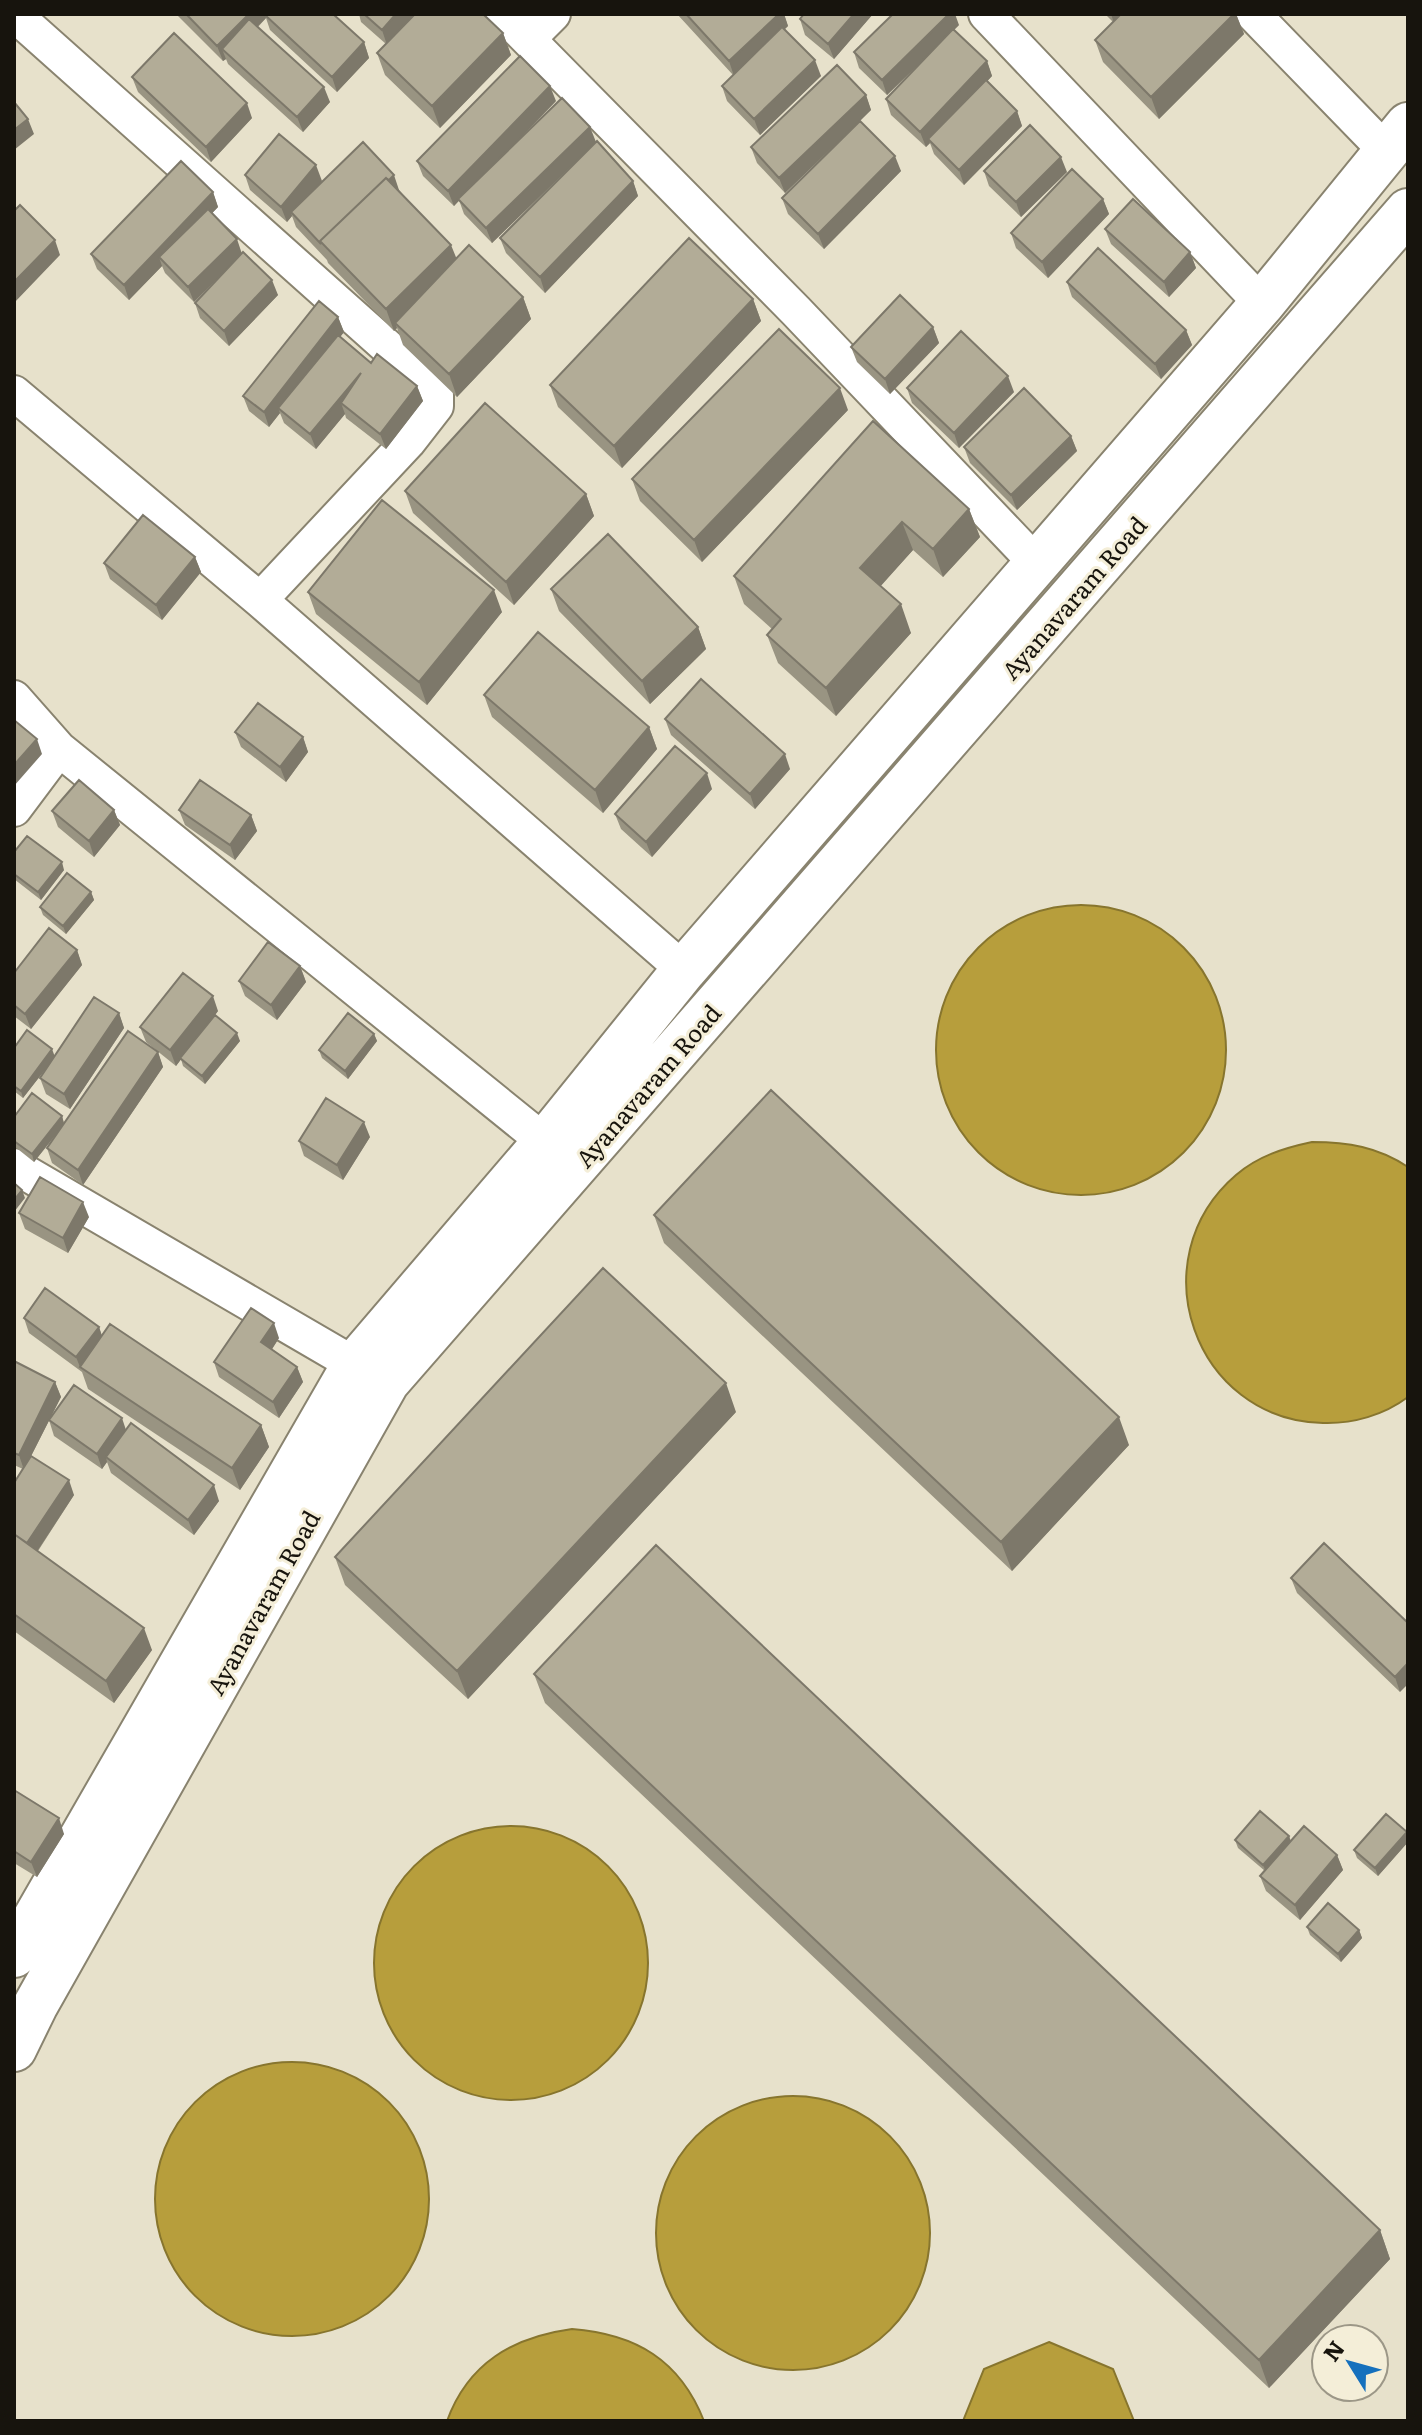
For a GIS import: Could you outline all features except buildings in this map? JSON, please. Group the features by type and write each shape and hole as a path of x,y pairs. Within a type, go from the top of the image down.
{"street":[{"path":"14,14 412,369 436,395 436,406 408,442 260,600"},
{"path":"503,14 807,322 1036,563"},
{"path":"529,38 553,14"},
{"path":"986,14 1262,304"},
{"path":"1253,14 1397,138"},
{"name":"Ayanavaram Road","path":"14,1955 370,1374 545,1142 684,970 1262,304 1397,138"},
{"name":"Ayanavaram Road","path":"14,2049 24,2003 370,1374 1408,211"},
{"path":"16,399 260,600 684,970"},
{"path":"14,698 59,749 545,1142"},
{"path":"14,809 59,749"},
{"path":"14,1166 370,1374"}],"shaded area":[{"path":"1081,905 1123,911 1149,922 1173,938 1193,958 1209,982 1220,1008 1226,1050 1220,1092 1209,1118 1193,1142 1173,1162 1149,1178 1123,1189 1081,1195 1039,1189 1013,1178 989,1162 969,1142 953,1118 942,1092 936,1050 942,1008 953,982 969,958 989,938 1013,922 1039,911"},
{"path":"1312,1142 1362,1147 1408,1167 1408,1397 1378,1413 1346,1422 1323,1423 1278,1415 1241,1395 1213,1365 1194,1329 1186,1290 1190,1249 1206,1210 1236,1175 1253,1163 1281,1150"},
{"path":"511,1826 551,1832 587,1849 608,1866 625,1887 642,1923 648,1963 642,2003 625,2039 608,2060 587,2077 551,2094 511,2100 471,2094 435,2077 414,2060 397,2039 380,2003 374,1963 380,1923 397,1887 414,1866 435,1849 471,1832"},
{"path":"292,2062 332,2068 368,2085 389,2102 406,2123 423,2159 429,2199 423,2239 406,2275 389,2296 368,2313 332,2330 292,2336 252,2330 216,2313 195,2296 178,2275 161,2239 155,2199 161,2159 178,2123 195,2102 216,2085 252,2068"},
{"path":"793,2096 833,2102 869,2119 890,2136 907,2157 924,2193 930,2233 924,2273 907,2309 890,2330 869,2347 833,2364 793,2370 753,2364 717,2347 696,2330 679,2309 662,2273 656,2233 662,2193 679,2157 696,2136 717,2119 753,2102"},
{"path":"572,2329 616,2337 653,2354 669,2366 682,2382 704,2421 447,2421 467,2383 495,2356 531,2339"},
{"path":"1049,2342 1113,2369 1134,2421 963,2421 984,2369"}]}
